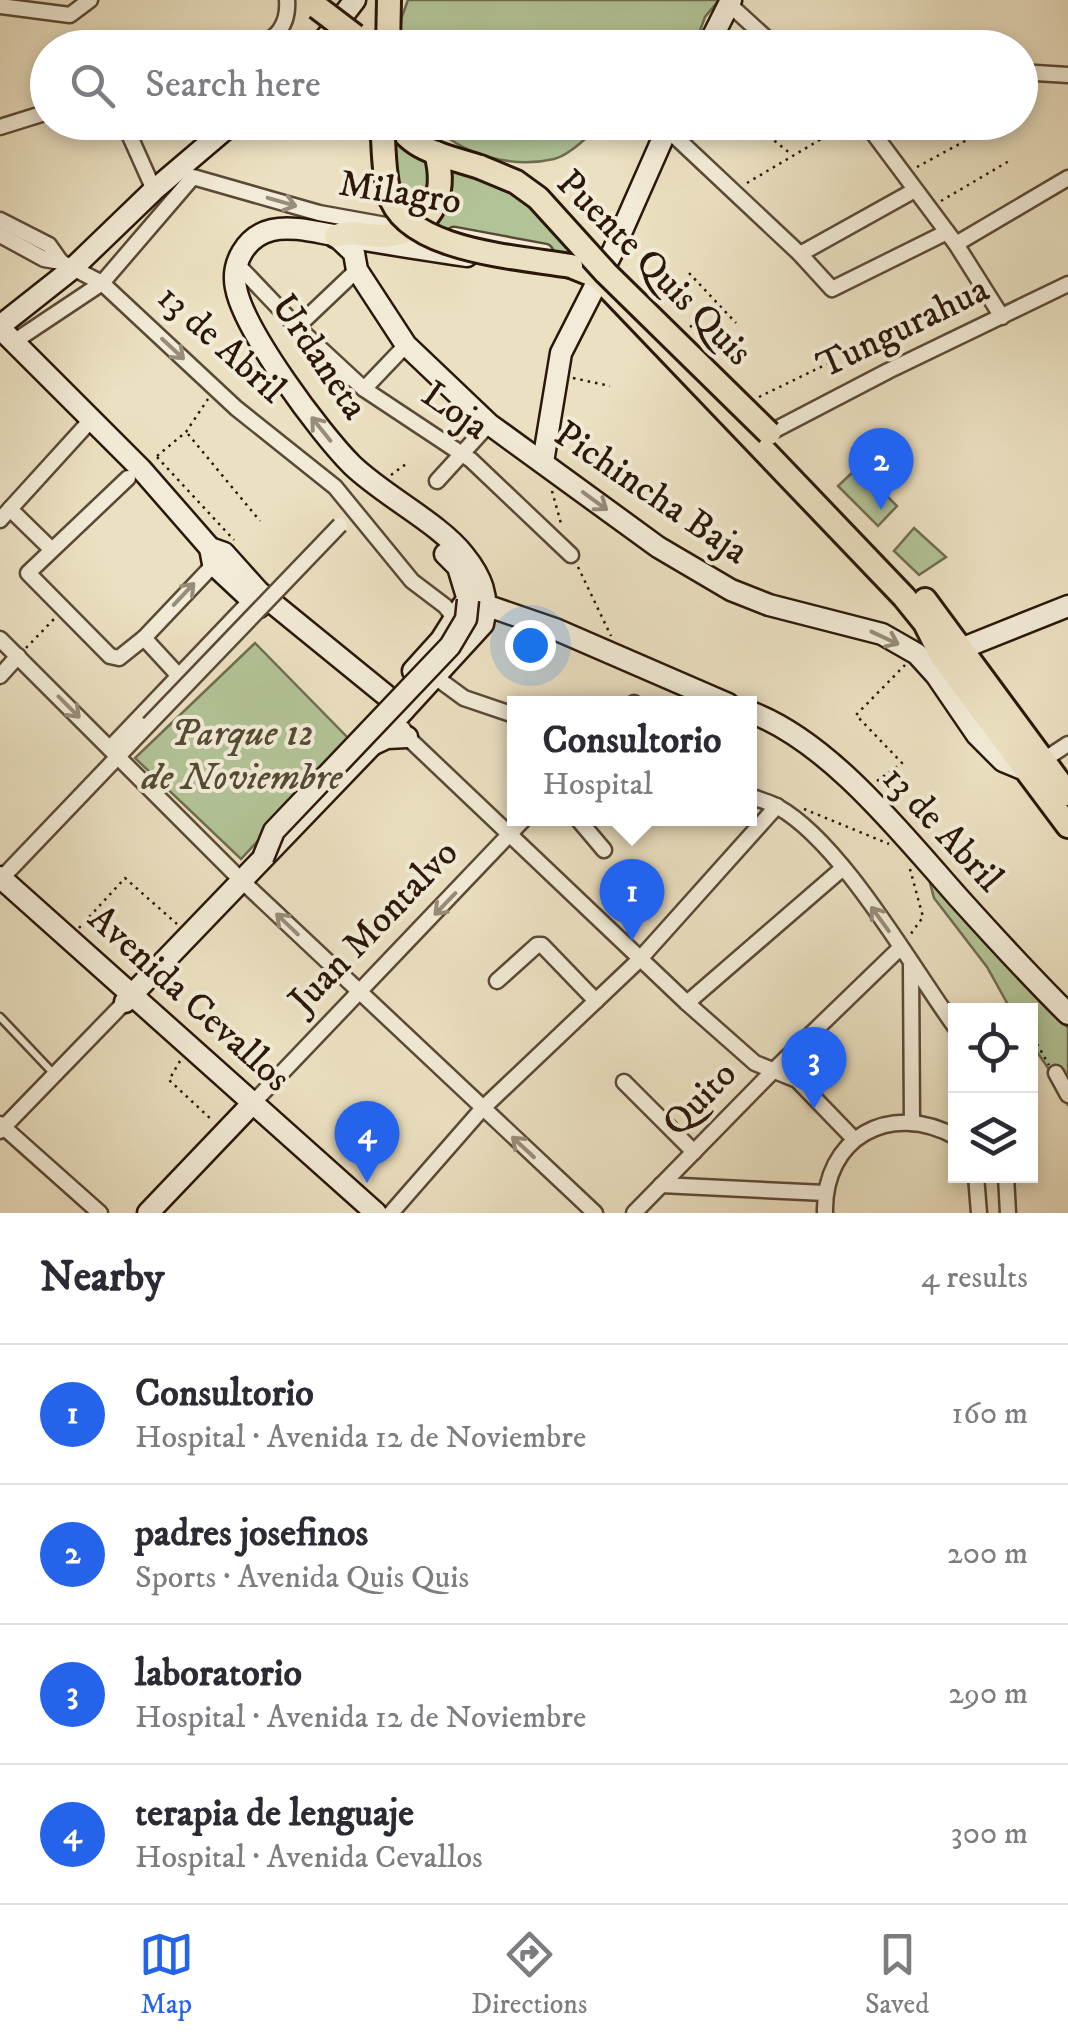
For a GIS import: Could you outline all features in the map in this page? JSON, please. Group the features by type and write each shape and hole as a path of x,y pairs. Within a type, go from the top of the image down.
{"main road":[{"path":"388,30 389,0"},
{"path":"312,4 343,30"},
{"path":"384,140 389,194 411,225 445,243 601,271 676,362 884,575 952,652 1034,765 1068,826"},
{"name":"Puente Quis Quis","path":"412,140 516,182 538,198 918,590 952,652"},
{"path":"336,236 348,231 392,235 413,229 432,213 437,203 441,181 436,152"},
{"path":"1034,765 1068,794"}],"street":[{"path":"0,6 70,15 90,0"},
{"path":"280,30 286,24 287,0"},
{"path":"332,30 355,0"},
{"path":"716,30 730,2 759,30"},
{"path":"1038,73 1068,74"},
{"path":"0,126 30,117"},
{"path":"132,140 154,190"},
{"path":"5,332 67,266 98,245 213,140"},
{"path":"543,462 562,352 662,140"},
{"path":"682,140 832,289 951,238 1068,178"},
{"path":"878,140 951,238 1002,316"},
{"name":"Milagro","path":"114,268 188,180 198,178 320,213 514,245 601,271"},
{"path":"800,254 915,190"},
{"path":"0,220 49,245 67,266"},
{"name":"Urdaneta","path":"467,610 458,567 352,465 316,424 281,374 237,294 237,264 252,241 272,230 308,230 601,271"},
{"path":"0,235 44,259 67,266"},
{"name":"Pichincha Baja","path":"336,236 354,253 358,270 406,345 489,424 658,547 731,590 769,605 882,634 917,654 936,674 977,735 1004,761 1034,765"},
{"path":"5,332 102,283 114,268 98,245"},
{"name":"Loja","path":"237,264 296,327 364,388 462,454 571,555"},
{"name":"13 de Abril","path":"67,266 102,283 216,388 335,487 412,580 467,610 530,621 621,655 711,696"},
{"path":"296,327 358,270"},
{"name":"Tungurahua","path":"769,433 1068,284"},
{"path":"5,332 142,468 255,596 402,721 639,960 754,1063 796,1080 854,1139"},
{"path":"364,388 406,345"},
{"path":"52,549 5,514 91,420"},
{"path":"437,481 489,424"},
{"path":"142,468 28,573 114,658 144,638 219,556"},
{"path":"115,752 149,724 352,511"},
{"path":"0,878 178,676 255,596"},
{"path":"952,652 1068,606"},
{"path":"100,1213 1,1127 372,744 402,721 434,676 467,610"},
{"path":"402,721 467,610"},
{"path":"263,858 274,831 450,646 467,610"},
{"path":"144,638 178,676"},
{"path":"0,639 359,994 595,1213"},
{"path":"0,676 18,656"},
{"path":"434,676 464,698 507,713"},
{"name":"13 de Abril","path":"757,714 776,721 820,752 1068,1014"},
{"path":"1034,765 1068,744"},
{"path":"757,799 777,806 800,823 843,868 948,1017"},
{"path":"391,1213 482,1109 639,960 777,806"},
{"name":"Juan Montalvo","path":"148,1213 518,826"},
{"path":"584,826 604,850"},
{"path":"687,1003 843,868"},
{"name":"Avenida Cevallos","path":"0,878 68,938 183,1056 376,1213"},
{"name":"Avenida Cevallos","path":"0,894 128,998 360,1213"},
{"path":"497,981 537,945 542,945 596,1001"},
{"name":"Quito","path":"634,1213 900,948"},
{"path":"910,966 912,1123"},
{"path":"1056,1074 1068,1095"},
{"path":"624,1082 694,1152"},
{"path":"825,1213 825,1193 835,1163 854,1139 872,1128 892,1123 912,1123 948,1134"},
{"path":"977,1183 980,1210 1008,1209 1006,1183"},
{"path":"661,1186 825,1193"}],"lane":[{"path":"0,1017 55,1074"}],"path":[{"path":"773,140 792,155"},
{"path":"733,191 818,140"},
{"path":"903,174 966,140"},
{"path":"927,210 1009,161"},
{"path":"690,273 736,323"},
{"path":"674,340 720,303"},
{"path":"741,406 830,363"},
{"path":"556,375 610,386"},
{"path":"216,388 186,432 142,468 239,546 219,556"},
{"path":"186,432 260,521"},
{"path":"18,656 63,609"},
{"path":"859,791 902,763 856,715 917,654"},
{"path":"799,806 891,845 911,844 909,860 924,917 900,948"},
{"path":"68,938 125,878 190,935"},
{"path":"1047,994 1035,1011 1037,1044 1056,1074"},
{"path":"183,1056 169,1080 221,1128"}],"green space":[{"path":"408,0 719,0 700,30 400,30"},
{"path":"390,140 419,140 534,200 582,263 427,228 399,197"},
{"path":"452,140 584,140 560,157 538,162 488,157"},
{"path":"858,467 897,506 878,526 838,486"},
{"path":"914,528 946,557 919,575 894,551"},
{"name":"Parque 12 de Noviembre","path":"255,643 351,741 241,859 135,758"},
{"path":"927,872 1068,1028 1068,1106 1063,1090 1038,1053 1038,1003 1007,1003 987,967 934,898"}],"place":[{"name":"padres josefinos","path":"881,510"},
{"name":"Consultorio","path":"632,941"},
{"name":"laboratorio","path":"814,1109"},
{"name":"terapia de lenguaje","path":"367,1183"}]}
